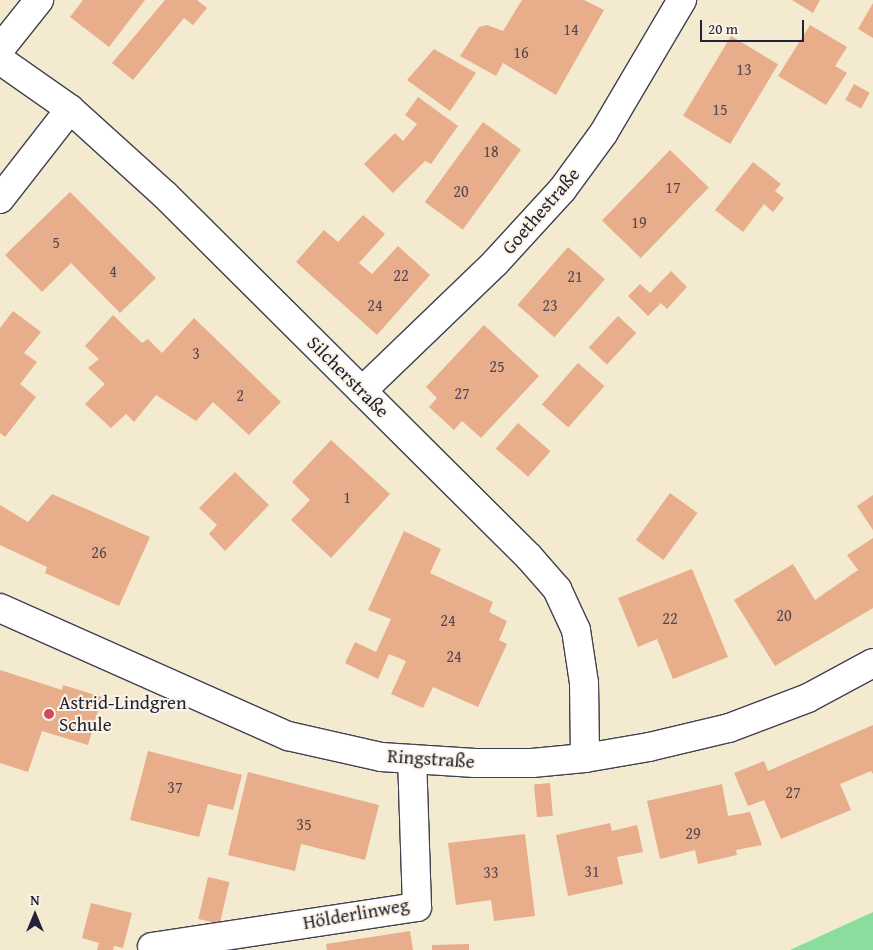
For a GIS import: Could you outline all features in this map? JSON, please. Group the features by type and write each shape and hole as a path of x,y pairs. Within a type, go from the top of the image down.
{"street":[{"path":"0,49 39,0"},
{"name":"Goethestraße","path":"362,391 495,263 568,182 603,134 682,0"},
{"name":"Silcherstraße","path":"0,60 70,109 165,195 529,557 557,589 576,630 584,683 585,758"},
{"path":"0,199 70,109"},
{"name":"Ringstraße","path":"0,608 288,736 381,757 412,759 532,763 585,758 649,747 729,728 808,698 873,662"},
{"name":"Hölderlinweg","path":"152,947 416,907 412,759"}],"green space":[{"path":"873,912 873,950 790,950"}],"building":[{"path":"83,0 145,0 109,47 70,17"},
{"path":"165,0 197,0 207,8 193,25 184,18 133,80 112,63"},
{"path":"522,0 584,0 604,10 556,95 503,63 496,76 460,56 479,27 487,25 503,31"},
{"path":"792,0 820,0 813,13"},
{"path":"873,3 873,38 858,29"},
{"path":"810,25 847,47 835,66 847,73 826,105 778,76"},
{"path":"731,36 778,64 730,144 683,116"},
{"path":"434,49 476,73 450,111 407,80"},
{"path":"854,84 870,93 861,108 845,100"},
{"path":"418,97 458,126 431,164 425,161 393,193 364,164 395,133 403,141 417,124 405,115"},
{"path":"483,122 521,150 463,230 425,202"},
{"path":"670,150 709,188 641,258 602,220"},
{"path":"753,162 781,184 775,191 784,198 773,212 764,204 743,232 715,210"},
{"path":"70,192 156,278 120,313 71,263 42,292 5,255"},
{"path":"363,215 385,234 359,263 372,274 398,246 430,275 377,335 296,262 324,230 338,242"},
{"path":"568,247 605,279 554,337 517,305"},
{"path":"671,271 687,287 667,309 661,303 648,316 628,296 640,284 650,293"},
{"path":"13,311 41,332 24,353 37,362 20,384 36,397 5,437 0,433 0,328"},
{"path":"113,315 142,343 148,339 162,353 194,318 281,402 249,435 213,402 196,421 156,395 134,422 126,414 111,428 85,404 105,384 88,368 99,359 85,346"},
{"path":"618,316 636,333 607,364 589,347"},
{"path":"484,325 539,376 481,438 462,421 454,430 429,407 437,398 426,387"},
{"path":"578,363 604,386 568,427 542,405"},
{"path":"518,423 550,451 528,477 496,449"},
{"path":"331,440 390,494 331,558 291,520 310,500 292,482"},
{"path":"235,472 269,505 225,551 209,534 217,525 199,508"},
{"path":"670,493 698,513 663,560 636,540"},
{"path":"52,494 150,537 119,606 45,573 47,567 0,545 0,505 28,522"},
{"path":"873,495 873,530 857,506"},
{"path":"404,531 441,549 430,573 493,602 489,612 507,621 499,640 507,644 478,707 433,687 423,708 391,694 406,661 389,654 378,679 345,663 355,642 376,652 391,619 368,610"},
{"path":"873,538 873,608 775,666 734,600 793,564 815,600 858,570 847,555"},
{"path":"692,569 728,657 673,679 657,639 638,647 618,598"},
{"name":"Astrid-Lindgren Schule","path":"0,670 62,690 63,685 102,697 88,745 42,731 28,772 0,763"},
{"path":"873,725 873,774 871,771 840,784 851,810 781,839 764,800 748,806 734,773 764,761 768,771"},
{"path":"148,751 242,775 233,810 208,804 199,837 130,820"},
{"path":"248,772 379,805 365,860 301,844 295,871 228,855"},
{"path":"550,783 553,816 537,817 534,784"},
{"path":"722,784 728,816 750,812 762,845 736,850 737,855 698,864 695,850 660,859 647,801"},
{"path":"610,823 612,831 637,825 643,852 617,857 623,884 568,896 556,835"},
{"path":"525,834 535,916 494,921 491,900 456,905 448,843"},
{"path":"208,877 229,882 220,924 198,919"},
{"path":"91,903 132,913 123,948 114,946 113,950 97,950 99,943 82,938"},
{"path":"410,931 413,950 327,950 326,944"},
{"path":"469,944 469,950 432,950 432,945"}],"place":[{"name":"Astrid-Lindgren Schule","path":"49,714"}]}
